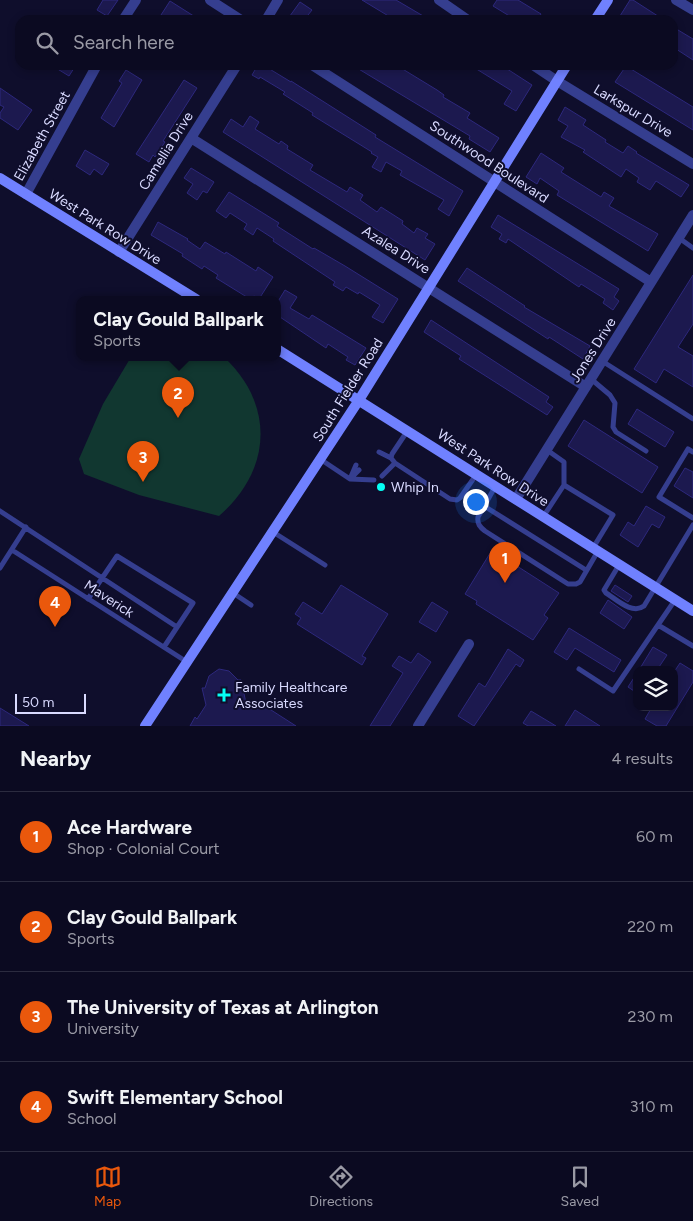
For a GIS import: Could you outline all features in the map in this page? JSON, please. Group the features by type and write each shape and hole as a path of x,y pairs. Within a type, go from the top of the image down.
{"main road":[{"path":"598,15 608,0"},
{"name":"South Fielder Road","path":"145,726 360,400 428,286 564,70"},
{"name":"West Park Row Drive","path":"0,178 191,296"},
{"name":"West Park Row Drive","path":"281,351 693,612"}],"street":[{"path":"126,15 136,0"},
{"path":"210,0 234,15"},
{"path":"269,15 278,0"},
{"path":"439,0 461,15"},
{"path":"676,0 693,10"},
{"name":"Elizabeth Street","path":"26,194 94,70"},
{"name":"Camellia Drive","path":"118,252 234,70"},
{"name":"Southwood Boulevard","path":"320,70 651,282"},
{"name":"Larkspur Drive","path":"541,70 693,164"},
{"name":"Azalea Drive","path":"191,138 588,383"},
{"name":"Jones Drive","path":"516,499 693,215"},
{"path":"418,726 470,644"}],"lane":[{"path":"678,238 693,248"},
{"path":"602,361 693,420"},
{"path":"588,383 610,395 615,403 613,427 616,432 646,451"},
{"path":"382,476 393,461 392,454 408,430"},
{"path":"693,452 688,449 659,497 693,518"},
{"path":"543,516 564,485 564,462 546,450"},
{"path":"379,452 450,499 457,500 460,498 476,474"},
{"path":"320,459 350,479 374,480"},
{"path":"384,461 393,461"},
{"path":"350,479 356,464"},
{"path":"350,479 359,470"},
{"path":"350,479 362,476"},
{"path":"496,486 477,522 485,531 572,585 580,582 613,515 564,485"},
{"path":"484,506 586,570"},
{"path":"0,511 177,627"},
{"path":"619,565 604,590 633,610 640,609 644,606 693,525"},
{"path":"0,568 26,528"},
{"path":"273,532 325,565"},
{"name":"Maverick","path":"12,550 187,662"},
{"path":"88,599 117,556 193,602 164,647"},
{"path":"232,593 251,605"},
{"path":"579,669 613,691 675,600"},
{"path":"658,625 693,646"}],"green space":[{"path":"129,361 228,361 241,376 252,396 259,416 260,437 257,458 249,478 237,498 219,516 139,495 84,474 79,459 103,404"}],"building":[{"path":"103,0 118,0 108,15 97,10"},
{"path":"362,0 396,0 422,15 387,15"},
{"path":"497,0 518,0 541,14 508,15 493,6"},
{"path":"630,0 633,0 656,15 621,15"},
{"path":"170,1 192,15 161,15"},
{"path":"300,2 312,10 308,15 291,15"},
{"path":"678,30 693,39 693,60 678,50"},
{"path":"59,70 73,70 69,76"},
{"path":"126,70 142,80 114,127 101,118 122,83 119,81"},
{"path":"255,70 271,70 463,191 449,216 438,209 444,200 400,175 402,171 386,162 381,172 372,167 378,157 372,152 312,115 313,113 283,94 285,92 260,77 259,79 252,75"},
{"path":"360,70 404,70 470,113 467,118 499,138 490,152 469,139 470,136"},
{"path":"478,70 509,70 532,85 516,111 504,104 512,91"},
{"path":"623,70 633,70 693,107 693,130 615,82"},
{"path":"184,80 197,88 163,141 165,142 155,157 153,155 149,162 136,154"},
{"path":"0,88 32,110 18,130 0,118 0,113 4,107 0,105"},
{"path":"565,107 586,120 583,125 606,140 605,142 623,153 628,146 636,153 689,185 681,197 656,181 650,190 637,182 639,178 626,169 621,177 583,152 585,150 561,137 568,126 558,120"},
{"path":"250,116 259,122 255,129 279,144 281,141 288,146 287,149 313,165 310,170 347,192 350,187 363,195 360,200 377,212 381,207 403,221 402,224 414,233 417,228 428,234 425,238 435,244 425,260 223,132 231,119 243,127"},
{"path":"85,150 109,164 102,175 94,169 90,175 76,166"},
{"path":"541,153 564,168 561,172 601,197 604,192 614,198 609,206 658,234 648,251 557,195 559,191 540,178 537,184 526,177"},
{"path":"191,168 214,182 207,193 203,191 197,200 187,193 193,184 184,178"},
{"path":"229,192 279,223 277,226 313,249 345,266 398,299 383,323 372,317 380,305 359,292 358,294 346,287 343,291 333,285 335,282 273,241 274,239 257,228 253,235 244,229 247,224 230,213 226,218 216,211"},
{"path":"498,215 619,289 614,297 619,301 613,310 603,303 605,299 581,284 579,287 508,239 506,243 499,239 502,234 491,227"},
{"path":"158,222 188,239 200,249 205,242 225,254 226,252 256,271 258,267 273,277 261,296 245,296 216,278 218,275 204,266 202,269 182,256 183,254 151,235"},
{"path":"467,268 524,307 590,346 583,359 549,337 548,339 458,281"},
{"path":"693,275 693,324 678,347 693,356 693,387 664,369 656,383 634,369"},
{"path":"285,290 297,297 290,308 309,319 312,315 366,348 355,365 346,360 348,357 328,344 326,348 281,318 281,296"},
{"path":"431,320 549,397 546,402 553,407 547,415 459,359 461,356 424,332"},
{"path":"637,409 674,432 665,447 628,424"},
{"path":"584,420 658,467 642,493 568,446"},
{"path":"685,468 693,472 693,498 674,486"},
{"path":"646,506 665,517 659,528 652,524 638,547 620,535 628,522 634,526"},
{"path":"492,550 559,593 544,615 548,618 533,640 476,604 477,601 465,594"},
{"path":"341,585 388,614 362,656 366,658 362,665 297,624 301,618 295,614 303,602 322,614"},
{"path":"615,585 632,596 628,602 611,591"},
{"path":"608,600 632,617 624,629 600,613"},
{"path":"432,602 448,612 436,632 419,622"},
{"path":"569,628 621,660 614,672 575,648 567,660 554,652"},
{"path":"653,647 667,655 660,666 641,666"},
{"path":"508,649 524,660 520,667 516,664 474,726 458,716 479,683 485,687"},
{"path":"418,653 431,662 390,726 370,726 403,673 392,666 399,656 411,663"},
{"path":"680,663 693,671 693,682 678,706 678,666"},
{"name":"Family Healthcare Associates","path":"219,669 229,671 238,680 241,680 246,703 257,701 296,726 190,726 206,705 202,688 205,688 209,676"},
{"path":"633,679 633,690 628,687"},
{"path":"0,708 29,726 0,726"},
{"path":"575,710 600,726 565,726"},
{"path":"531,711 556,726 528,726 523,723"},
{"path":"650,711 675,711 666,726 657,726 645,719"}],"place":[{"name":"Clay Gould Ballpark","path":"178,418"},
{"name":"The University of Texas at Arlington","path":"143,482"},
{"name":"Whip In","path":"381,487"},
{"name":"Ace Hardware","path":"505,583"},
{"name":"Swift Elementary School","path":"55,627"},
{"name":"Family Healthcare Associates","path":"224,695"}]}
